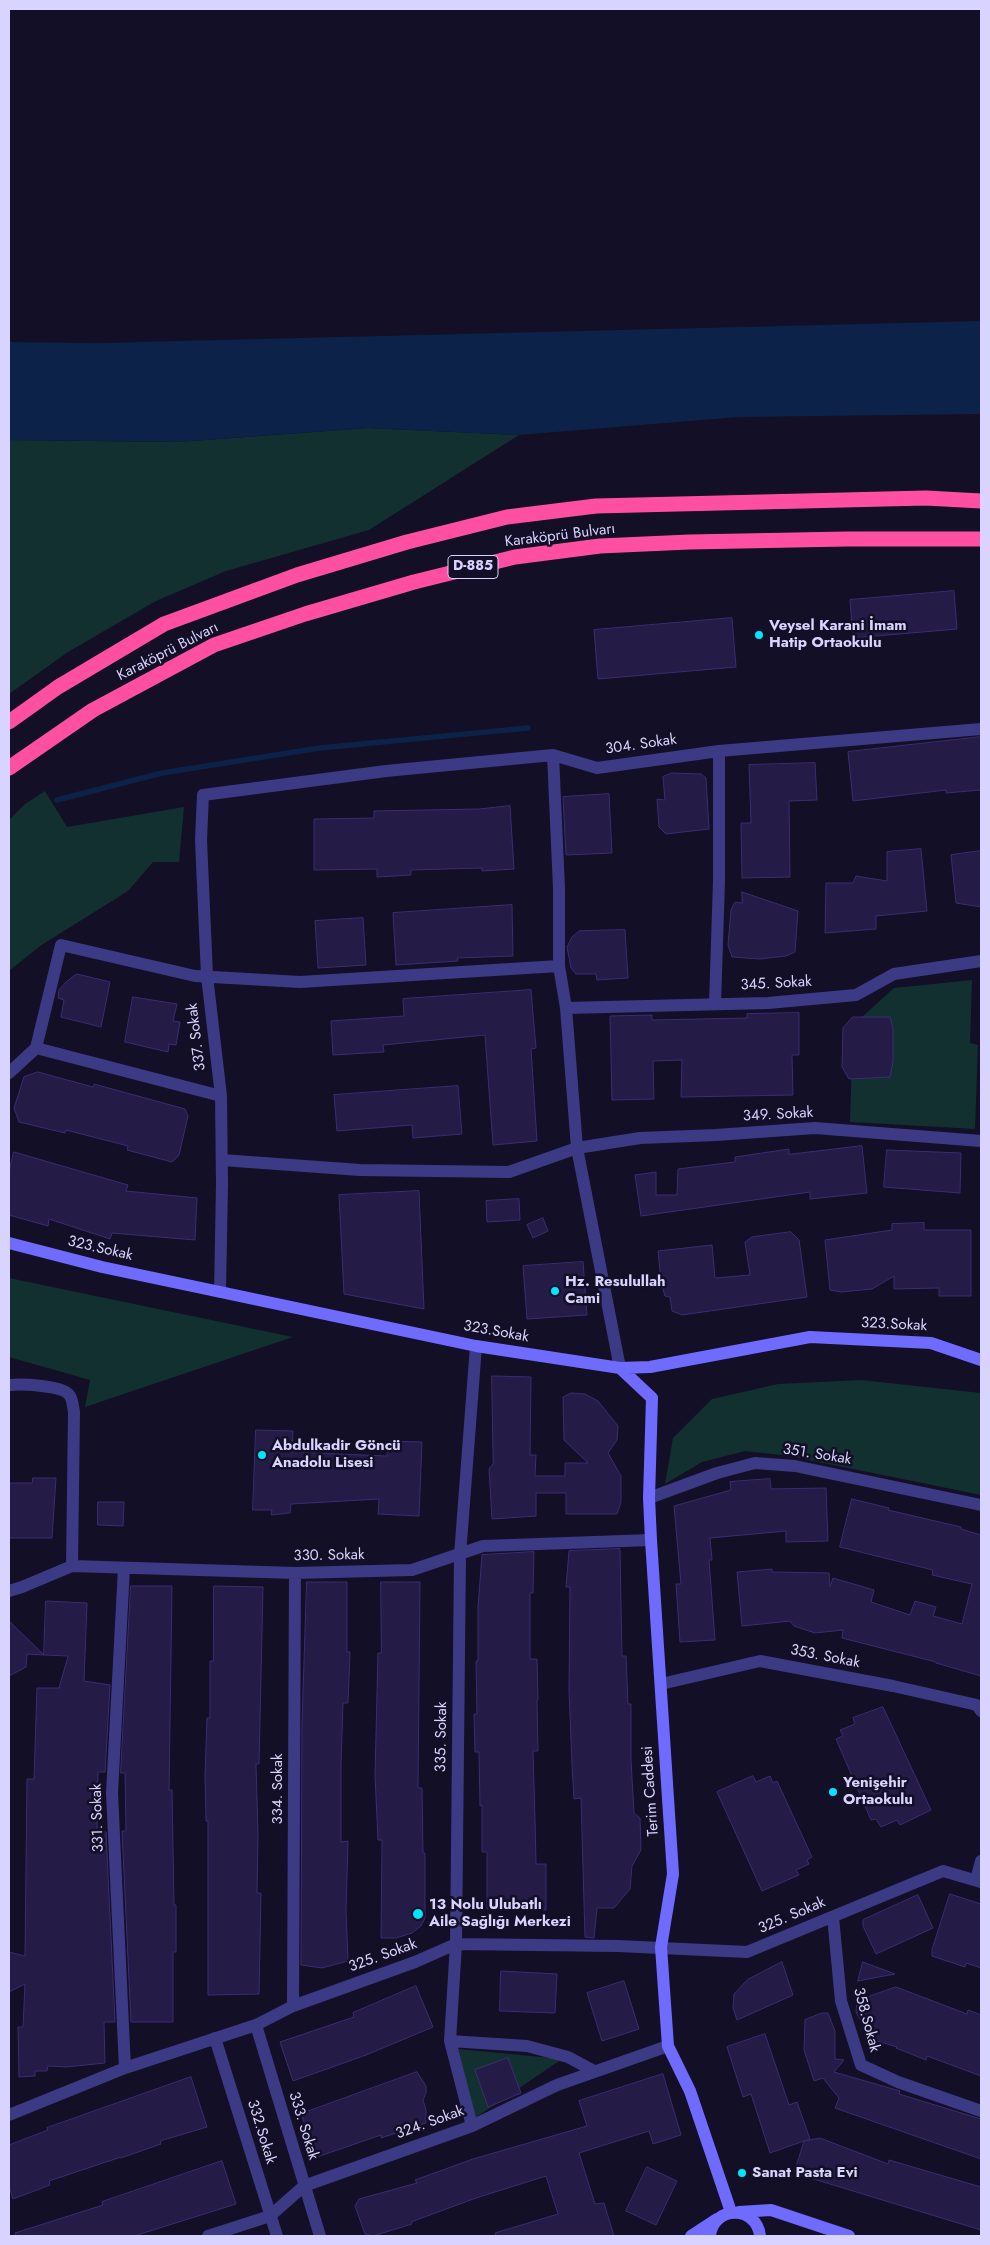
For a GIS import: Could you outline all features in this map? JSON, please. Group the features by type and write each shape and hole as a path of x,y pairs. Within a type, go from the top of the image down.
{"highway":[{"name":"Karaköprü Bulvarı","path":"9,722 58,686 164,624 297,575 407,542 507,517 596,506 926,498 981,501"},
{"name":"Karaköprü Bulvarı","path":"9,768 93,710 214,645 305,614 414,582 514,557 600,546 689,542 981,539"}],"street":[{"name":"304. Sokak","path":"218,793 386,771 553,755 597,768 718,751 981,729"},
{"path":"715,1004 719,881 718,751"},
{"path":"553,755 558,888 558,966 566,1008 577,1148 620,1368"},
{"name":"337. Sokak","path":"218,793 203,795 201,840 207,976 220,1096 222,1160 220,1292"},
{"path":"9,1072 36,1048 61,945 165,970 207,976 300,982 558,966"},
{"name":"345. Sokak","path":"566,1008 768,1003 856,995 894,974 981,961"},
{"path":"36,1048 220,1096"},
{"name":"349. Sokak","path":"222,1160 360,1170 509,1172 577,1148 640,1138 815,1128 981,1141"},
{"name":"323.Sokak","path":"9,1243 102,1267 476,1346 620,1368 650,1367 810,1337 931,1343 981,1360"},
{"name":"335. Sokak","path":"472,2126 450,2041 456,1944 460,1555 476,1346"},
{"name":"Terim Caddesi","path":"620,1368 652,1398 651,1540 673,1874 661,1948 668,2046 690,2091 735,2212"},
{"path":"9,1385 56,1388 71,1397 74,1412 72,1566"},
{"name":"351. Sokak","path":"650,1498 717,1473 755,1463 795,1466 981,1505"},
{"name":"330. Sokak","path":"9,1591 22,1588 72,1566 295,1573 412,1570 483,1546 651,1540"},
{"name":"331. Sokak","path":"124,1568 112,1792 126,2068"},
{"name":"334. Sokak","path":"292,2006 295,1573"},
{"name":"353. Sokak","path":"661,1684 760,1661 893,1686 977,1705 981,1711"},
{"path":"979,1881 981,1862"},
{"name":"325. Sokak","path":"9,2115 126,2068 256,2025 292,2006 415,1962 456,1944 661,1948 747,1952 943,1871 979,1881"},
{"name":"358.Sokak","path":"833,1916 841,2001 861,2065 898,2082 981,2111"},
{"name":"333. Sokak","path":"256,2025 320,2236"},
{"name":"332.Sokak","path":"215,2038 277,2236"},
{"path":"450,2041 527,2046 568,2057 594,2071"},
{"name":"324. Sokak","path":"208,2236 270,2216 304,2186 472,2126 557,2085 668,2046"},
{"path":"691,2236 717,2219 735,2212 771,2210 849,2236"},
{"path":"735,2212 753,2219 758,2226 760,2236"},
{"path":"710,2236 712,2226 717,2219"}],"green space":[{"path":"368,428 519,435 369,530 226,571 156,601 68,652 9,694 9,440 178,442"},
{"path":"45,791 67,827 184,807 179,862 153,862 128,891 40,946 9,971 9,820 25,804"},
{"path":"972,980 970,1043 978,1045 975,1129 850,1122 853,1025 894,988"},
{"path":"9,1278 293,1337 85,1407 90,1380 9,1357"},
{"path":"861,1380 981,1393 981,1495 789,1456 745,1451 702,1462 665,1484 673,1438 712,1399 778,1384"},
{"path":"458,2049 562,2059 475,2118"}],"water":[{"path":"981,321 981,414 739,417 519,435 368,428 178,442 9,440 9,342 100,343"}],"building":[{"path":"954,591 957,629 853,638 850,600"},
{"path":"732,618 736,667 598,679 594,630"},
{"path":"981,737 981,790 946,793 946,790 853,801 848,752"},
{"path":"815,763 817,800 789,801 790,877 742,878 741,823 751,823 749,765"},
{"path":"672,773 701,774 706,778 709,829 666,834 659,827 657,799 665,800 663,777"},
{"path":"609,794 612,853 566,855 563,797"},
{"path":"510,806 514,869 482,871 482,868 411,870 411,875 377,877 377,869 314,870 314,819 374,818 374,811 479,809"},
{"path":"921,849 927,911 876,916 876,929 825,933 826,883 853,883 856,876 887,881 887,852"},
{"path":"981,851 981,907 956,903 951,855"},
{"path":"742,892 798,911 795,952 786,956 760,959 732,957 728,945 731,910 735,902 742,903"},
{"path":"512,905 513,956 457,958 458,961 396,965 393,913"},
{"path":"363,918 366,965 318,968 315,921"},
{"path":"625,930 628,978 597,980 596,974 576,974 571,968 567,947 572,937 579,931"},
{"path":"77,974 110,982 101,1027 61,1017 64,1000 58,998 59,990"},
{"path":"531,990 536,1048 531,1049 537,1141 493,1145 485,1035 383,1045 384,1052 333,1055 331,1021 404,1016 403,999"},
{"path":"133,997 177,1004 173,1021 180,1022 176,1045 169,1044 168,1052 125,1042"},
{"path":"799,1013 799,1055 792,1055 793,1095 681,1097 682,1060 653,1061 654,1099 612,1100 610,1016 652,1015 652,1020 747,1018 747,1014"},
{"path":"853,1017 890,1017 893,1028 893,1061 890,1077 849,1079 842,1067 843,1028"},
{"path":"38,1072 93,1087 94,1084 185,1109 188,1116 179,1155 172,1162 127,1150 128,1146 66,1130 65,1133 19,1122 14,1108 24,1077"},
{"path":"458,1086 462,1134 413,1138 412,1125 337,1131 334,1095"},
{"path":"862,1146 867,1193 810,1199 810,1192 641,1216 635,1175 656,1172 656,1195 677,1195 678,1169 735,1162 735,1157 789,1149 789,1154"},
{"path":"887,1150 961,1153 960,1193 884,1187"},
{"path":"14,1152 128,1185 126,1191 197,1198 195,1240 112,1233 110,1239 49,1219 48,1226 9,1215 9,1172"},
{"path":"419,1191 424,1309 344,1294 339,1195"},
{"path":"519,1199 520,1220 487,1222 486,1201"},
{"path":"543,1218 548,1231 533,1238 527,1225"},
{"path":"924,1223 924,1230 971,1230 971,1296 939,1296 939,1288 894,1289 894,1276 872,1289 841,1292 830,1290 825,1240 892,1230 892,1224"},
{"path":"791,1232 799,1240 807,1297 682,1315 672,1311 670,1297 665,1296 661,1282 658,1251 712,1245 715,1278 750,1275 745,1242 752,1237"},
{"name":"Hz. Resulullah Cami","path":"583,1262 587,1315 527,1319 523,1266"},
{"path":"492,1376 531,1377 530,1455 536,1455 535,1476 565,1476 565,1463 588,1463 564,1440 563,1397 571,1393 585,1394 598,1401 618,1426 617,1440 608,1453 621,1476 621,1502 617,1514 566,1514 566,1493 536,1493 536,1516 492,1519 489,1469 493,1464"},
{"path":"256,1430 293,1431 292,1452 387,1456 388,1441 422,1442 419,1516 378,1514 379,1499 291,1504 290,1513 271,1515 272,1510 253,1510"},
{"path":"33,1478 56,1478 52,1538 9,1538 9,1483 32,1483"},
{"path":"770,1479 771,1489 826,1488 828,1541 786,1542 786,1531 710,1538 712,1560 709,1560 715,1640 680,1642 676,1584 681,1584 674,1506 731,1490 730,1482"},
{"path":"852,1499 889,1508 888,1510 961,1527 961,1529 981,1535 981,1676 936,1662 842,1638 843,1630 815,1633 794,1626 790,1621 742,1626 737,1572 772,1569 772,1572 829,1573 830,1587 833,1578 874,1590 871,1602 910,1615 915,1601 936,1607 933,1616 962,1624 972,1584 932,1575 933,1570 840,1547"},
{"path":"98,1502 124,1502 123,1526 98,1525"},
{"path":"620,1549 622,1656 626,1656 628,1704 631,1704 631,1760 634,1813 640,1818 641,1850 632,1866 630,1889 614,1908 597,1908 594,1938 585,1937 581,1798 574,1799 572,1764 569,1691 570,1587 566,1587 569,1551"},
{"path":"534,1552 533,1593 530,1593 530,1659 537,1659 538,1751 533,1751 536,1864 546,1864 546,1910 487,1909 487,1852 482,1852 479,1752 475,1752 474,1714 477,1714 476,1661 478,1661 478,1607 482,1555"},
{"path":"307,1582 347,1582 347,1652 350,1652 348,1703 343,1703 341,1765 341,1842 348,1841 346,1910 348,1961 322,1968 301,1965 302,1723"},
{"path":"381,1582 420,1582 418,1788 422,1788 425,1918 421,1926 412,1933 396,1938 381,1938 382,1840 378,1840 375,1775 378,1653 381,1653"},
{"path":"131,1586 172,1586 169,1790 172,1790 174,1905 176,1905 176,1952 173,1952 173,2022 131,2022 122,1831 126,1831 125,1773 121,1773"},
{"path":"214,1586 263,1587 259,1764 256,1764 257,1893 261,1893 259,1994 208,1995 208,1821 206,1821 205,1776 207,1718 210,1718 210,1661 213,1661"},
{"path":"46,1601 87,1603 84,1681 110,1685 105,1772 98,1772 97,1832 106,1832 115,2022 104,2022 105,2063 66,2067 48,2066 47,2071 35,2071 35,2076 19,2077 18,2027 23,2027 25,1984 9,1992 9,1952 25,1956 27,1779 34,1779 37,1688 59,1688 68,1656 44,1655"},
{"path":"9,1621 44,1655 27,1654 26,1667 9,1676"},
{"path":"883,1707 931,1810 900,1825 897,1820 881,1827 876,1819 871,1820 836,1739 843,1736 840,1730 855,1724 853,1718"},
{"path":"753,1776 756,1782 770,1776 773,1783 777,1781 812,1857 807,1860 809,1864 796,1870 799,1875 762,1891 717,1792"},
{"path":"950,1894 981,1904 981,1968 966,1963 965,1967 932,1956 932,1950"},
{"path":"918,1895 933,1928 876,1954 863,1926 863,1920"},
{"path":"782,1962 793,1995 737,2020 733,2008 734,1994 747,1980"},
{"path":"863,1962 895,1974 858,1981"},
{"path":"501,1971 557,1974 555,2013 500,2011"},
{"path":"624,1981 639,2029 602,2041 587,1993"},
{"path":"416,1986 433,2027 366,2055 293,2081 280,2042 354,2017 353,2013"},
{"path":"896,1987 967,2014 968,2010 981,2015 981,2076 927,2056 926,2060 897,2047 871,2039 856,2012 857,2001"},
{"path":"822,2013 828,2013 835,2031 835,2059 844,2060 834,2072 900,2091 899,2094 981,2119 981,2159 835,2108 839,2098 823,2078 814,2081 804,2050 805,2020"},
{"path":"765,2034 789,2105 797,2102 810,2139 770,2153 751,2094 743,2097 727,2047"},
{"path":"508,2058 521,2093 488,2107 475,2070"},
{"path":"417,2072 426,2086 423,2100 426,2110 426,2123 381,2138 381,2135 317,2157 301,2114"},
{"path":"663,2074 681,2135 653,2144 649,2131 579,2153 595,2204 604,2203 614,2236 496,2236 495,2233 558,2214 546,2176 476,2198 411,2222 412,2224 373,2236 365,2234 355,2206 359,2199 417,2183 415,2180 473,2159 587,2126 579,2101"},
{"path":"191,2077 207,2127 160,2141 161,2144 49,2181 50,2185 13,2199 9,2186 9,2145 48,2130 47,2128"},
{"path":"820,2138 888,2164 889,2160 981,2187 981,2230 794,2173 804,2141"},
{"path":"222,2161 236,2204 134,2236 16,2236 15,2233 103,2205 102,2202"},
{"path":"647,2167 677,2181 656,2225 626,2211"}],"waterway":[{"path":"57,800 162,773 320,748 528,728"}],"place":[{"name":"Veysel Karani İmam Hatip Ortaokulu","path":"759,635"},
{"name":"Hz. Resulullah Cami","path":"555,1291"},
{"name":"Abdulkadir Göncü Anadolu Lisesi","path":"262,1455"},
{"name":"Yenişehir Ortaokulu","path":"833,1792"},
{"name":"13 Nolu Ulubatlı Aile Sağlığı Merkezi","path":"418,1914"},
{"name":"Sanat Pasta Evi","path":"742,2173"}]}
